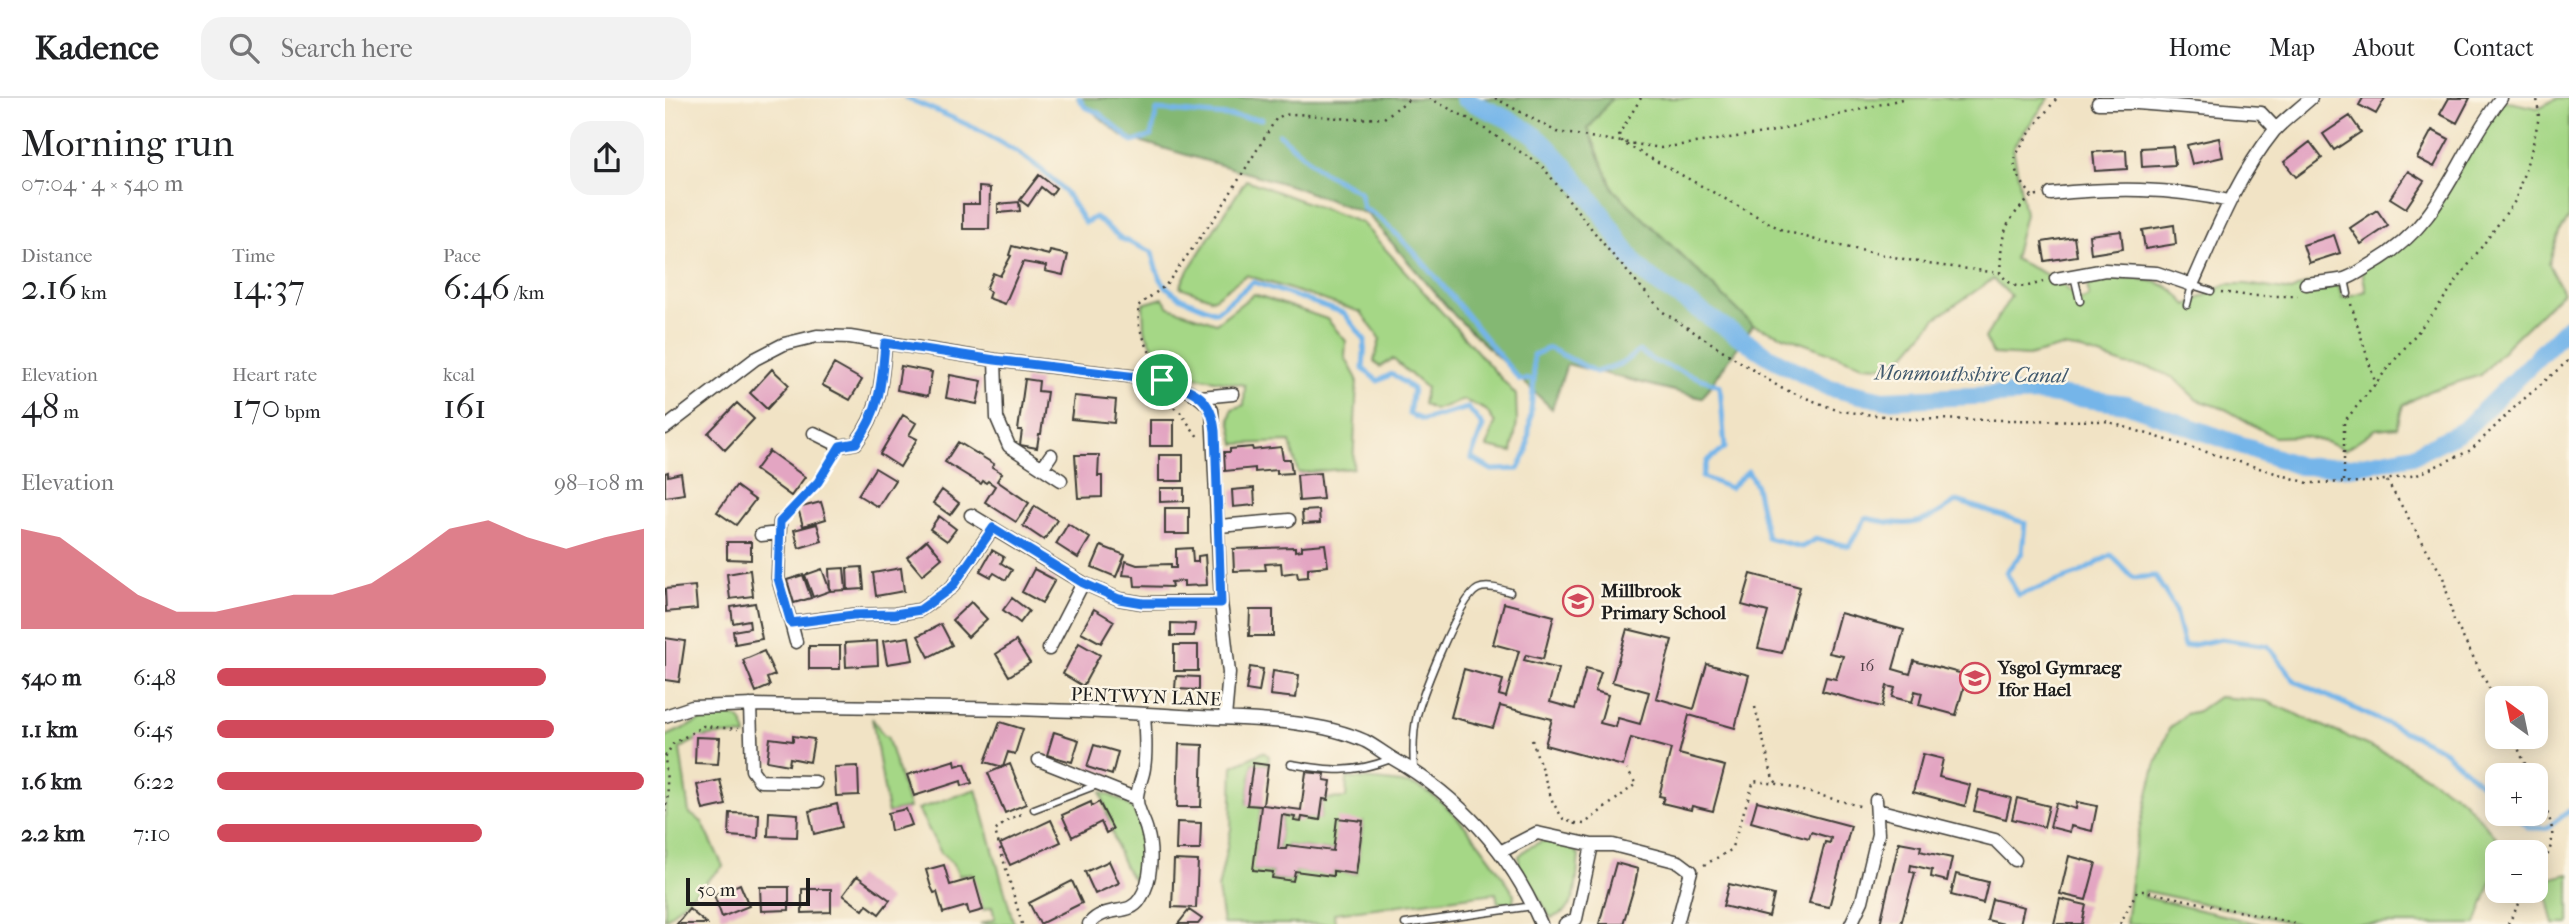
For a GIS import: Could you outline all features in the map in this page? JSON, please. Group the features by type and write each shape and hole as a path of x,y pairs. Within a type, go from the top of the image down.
{"street":[{"path":"2056,279 2105,270 2157,273 2192,285 2229,201 2252,161 2276,129 2311,98"},
{"path":"2306,284 2345,279 2391,253 2430,216 2459,170 2486,118 2501,98"},
{"path":"2098,103 2137,103 2260,113 2276,129"},
{"path":"2051,194 2148,189 2196,193 2229,201"},
{"path":"665,428 755,359 784,344 817,336 851,337 995,360 1162,380 1183,387 1201,397 1212,410 1221,603 1229,673 1225,718"},
{"path":"814,433 840,446 856,443 869,426 882,387 885,343"},
{"path":"995,360 997,418 1009,446 1061,480"},
{"path":"1201,397 1233,394"},
{"path":"1042,468 1051,455"},
{"path":"971,515 1083,583 1119,599 1143,603 1221,603"},
{"path":"1219,526 1289,520"},
{"path":"761,535 780,528 778,578 796,642"},
{"path":"791,623 920,610 952,587 993,528"},
{"path":"1049,649 1083,583"},
{"path":"750,705 752,770 760,781 815,782"},
{"name":"PENTWYN LANE","path":"665,716 692,708 750,705 1144,714 1312,726 1365,741 1414,769 1464,810 1502,851 1541,924"},
{"path":"1089,924 1095,916 1109,911 1130,909 1140,901 1147,885 1151,858 1149,834 1136,799 1145,766 1144,714"},
{"path":"1039,760 1136,799"},
{"path":"1851,924 1862,901 1878,834 1876,805 1995,840 2015,860"},
{"path":"1502,851 1537,833 1572,842 1613,845 1679,862 1691,871 1677,924"},
{"path":"1566,924 1576,919 1592,845"}],"lane":[{"path":"2074,276 2080,301"},
{"path":"2345,279 2348,294"},
{"path":"2187,306 2192,285 2211,291"},
{"path":"1414,769 1417,716 1459,611 1479,588 1510,592"},
{"path":"1291,764 1340,770 1365,768 1392,758"},
{"path":"1034,808 1097,785"},
{"path":"1405,924 1533,906"}],"path":[{"path":"1162,380 1139,327 1138,306 1165,285 1220,210 1276,119 1283,115 1297,114 1349,119 1384,118 1412,98"},
{"path":"1430,98 1471,120 1542,166 1610,252 1663,312 1781,388 1839,411 1910,419 2105,421 2308,483 2386,480 2417,475 2471,450 2569,360"},
{"path":"1495,98 1557,132 1661,148 1770,132 1906,98"},
{"path":"1641,98 1619,134 1623,143 1782,230 1826,243 2000,273 2010,285 2024,288 2056,279"},
{"path":"2032,196 2018,177 2015,160 2027,138 2057,98"},
{"path":"2344,482 2344,422 2465,272 2515,201 2539,117 2537,98"},
{"path":"2000,273 2002,236 2009,218 2032,196 2051,194"},
{"path":"2211,291 2251,296 2301,296 2306,284"},
{"path":"2348,294 2376,385"},
{"path":"1157,395 1180,412 1196,432 1200,443"},
{"path":"780,528 818,482 840,446"},
{"path":"2386,480 2443,577 2454,620 2488,686"},
{"path":"1755,707 1773,779 1778,784"},
{"path":"665,812 668,795 666,757 673,744 703,726 750,730"},
{"path":"1532,740 1553,803 1564,820 1584,824 1636,784 1627,770"},
{"path":"1691,871 1731,850 1754,780 1876,805"},
{"path":"1022,924 995,831 1009,819 1034,808"},
{"path":"2548,816 2554,837 2548,857"},
{"path":"1572,842 1575,823"},
{"path":"2120,924 2137,891 2298,924"},
{"path":"2508,924 2519,903"}],"green space":[{"path":"1077,98 1612,98 1588,129 1613,189 1753,325 1702,398 1567,364 1552,409 1455,316 1367,214 1292,186 1122,136"},
{"path":"1612,98 2049,98 2013,147 2025,214 2014,259 2056,279 2080,301 2089,297 2087,283 2127,279 2148,280 2166,286 2187,305 2227,284 2291,291 2306,284 2337,280 2342,298 2366,291 2362,270 2430,216 2500,100 2538,108 2558,98 2569,98 2569,218 2559,232 2549,264 2563,292 2481,375 2429,391 2403,405 2397,427 2376,429 2344,450 2302,436 2274,437 2225,409 2197,400 2174,378 2151,368 2126,365 2082,350 2062,347 2028,356 1993,354 1985,338 2011,296 1993,279 1936,318 1895,367 1863,365 1753,325 1613,189 1588,129"},
{"path":"1246,180 1362,223 1516,395 1517,422 1512,452 1487,447 1495,423 1486,410 1464,400 1434,410 1423,404 1426,388 1393,359 1380,367 1374,361 1380,339 1361,312 1246,275 1213,299 1180,287"},
{"path":"1254,294 1327,319 1346,341 1345,357 1357,379 1353,468 1298,473 1290,442 1235,444 1230,419 1232,409 1244,405 1245,385 1167,372 1144,330 1143,304 1163,298 1169,307 1216,323"},
{"path":"2218,697 2266,701 2398,759 2462,799 2499,840 2485,840 2485,899 2476,924 2298,924 2145,891 2144,897 2260,924 2126,924 2135,847 2155,766 2169,729 2186,714 2198,711"},
{"path":"724,715 740,720 746,736 711,736 696,740 680,749 689,813 702,822 723,866 665,920 665,737 703,719"},
{"path":"872,718 884,736 887,736 909,808 888,813"},
{"path":"1263,752 1269,756 1268,765 1253,763 1247,804 1261,806 1254,870 1273,872 1272,879 1293,881 1295,871 1333,875 1333,871 1356,874 1363,822 1333,851 1287,845 1286,849 1278,849 1282,815 1294,821 1302,817 1320,819 1323,799 1346,798 1347,778 1396,782 1426,791 1455,815 1506,881 1514,894 1513,903 1498,903 1496,893 1334,913 1335,924 1223,924 1218,889 1231,829 1233,766"},
{"path":"976,789 1014,924 980,924 995,919 992,907 983,910 971,873 959,876 954,865 941,853 918,809"},
{"path":"1101,792 1127,804 1139,820 1142,840 1135,880 1129,874 1119,853"},
{"path":"1542,841 1567,846 1579,856 1572,901 1561,914 1551,918 1519,866 1519,856"},
{"path":"2569,874 2569,924 2554,924 2548,900 2548,879"}],"building":[{"path":"2363,98 2385,98 2376,114 2359,105"},
{"path":"2449,98 2470,98 2457,123 2440,114"},
{"path":"2350,116 2361,132 2334,150 2323,134"},
{"path":"2432,130 2449,139 2434,167 2417,158"},
{"path":"2219,138 2223,157 2192,164 2187,145"},
{"path":"2310,142 2322,158 2296,177 2284,162"},
{"path":"2173,146 2175,165 2142,167 2141,148"},
{"path":"2126,150 2127,169 2095,171 2093,152"},
{"path":"2408,171 2424,181 2406,208 2390,198"},
{"path":"1039,175 1056,188 1051,195 1041,187 1028,206 1020,200"},
{"path":"979,187 990,188 989,229 963,229 963,204 979,204"},
{"path":"1019,202 1020,211 998,213 998,204"},
{"path":"2377,210 2388,226 2361,244 2350,228"},
{"path":"2174,225 2176,244 2145,249 2142,230"},
{"path":"2121,231 2123,249 2091,254 2089,235"},
{"path":"2334,235 2340,253 2309,263 2303,245"},
{"path":"2074,237 2077,256 2045,261 2042,242"},
{"path":"1012,246 1049,255 1050,251 1068,255 1063,275 1045,271 1046,266 1023,262 1005,304 988,298 990,292 986,289 993,273 1000,276 1011,256"},
{"path":"834,364 862,380 850,400 822,385"},
{"path":"901,366 932,372 928,396 897,390"},
{"path":"772,369 789,385 767,409 750,393"},
{"path":"950,375 982,381 977,404 946,398"},
{"path":"1025,379 1039,381 1038,391 1047,392 1037,448 1020,445 1022,430 1018,430"},
{"path":"1074,396 1116,400 1114,423 1071,419"},
{"path":"737,403 754,419 725,450 708,433"},
{"path":"903,415 916,423 909,435 917,439 900,467 880,454"},
{"path":"1150,420 1174,420 1174,446 1150,446"},
{"path":"958,442 994,464 992,467 1002,473 997,481 1029,503 1016,522 985,502 995,486 988,481 981,484 945,462"},
{"path":"1252,447 1253,450 1281,447 1283,459 1290,459 1292,473 1277,474 1277,470 1255,472 1255,468 1225,471 1224,452"},
{"path":"769,451 805,477 791,496 755,470"},
{"path":"1075,455 1099,455 1098,476 1102,476 1102,497 1078,498"},
{"path":"1159,455 1183,455 1183,481 1159,481"},
{"path":"875,468 895,480 878,507 858,495"},
{"path":"668,472 668,476 681,473 684,494 665,497 665,473"},
{"path":"1320,473 1323,499 1299,501 1297,475"},
{"path":"736,486 755,500 736,525 717,512"},
{"path":"1160,488 1184,488 1184,501 1160,502"},
{"path":"1254,488 1255,505 1233,507 1232,490"},
{"path":"942,490 959,503 950,515 933,503"},
{"path":"821,502 826,519 803,526 798,508"},
{"path":"1035,506 1057,520 1044,540 1023,526"},
{"path":"1165,508 1189,508 1189,534 1165,534"},
{"path":"1319,510 1320,523 1303,524 1302,511"},
{"path":"939,516 956,529 947,541 930,529"},
{"path":"817,524 822,541 799,548 794,530"},
{"path":"1068,524 1090,538 1078,558 1056,544"},
{"path":"927,540 942,558 922,575 907,557"},
{"path":"727,542 751,542 751,560 727,559"},
{"path":"1325,544 1328,566 1308,568 1308,577 1298,578 1297,572 1282,574 1281,563 1265,564 1266,570 1234,571 1233,549 1295,547 1295,551 1302,550 1302,546"},
{"path":"1101,546 1125,555 1116,577 1092,567"},
{"path":"1192,548 1193,562 1198,562 1198,556 1205,555 1207,585 1184,586 1184,581 1171,582 1172,587 1135,586 1134,576 1123,575 1126,561 1137,565 1171,564 1171,568 1176,568 1176,549"},
{"path":"992,550 1004,557 1001,563 1012,570 1006,580 994,573 991,577 980,571"},
{"path":"862,567 864,589 848,590 847,568"},
{"path":"844,568 846,590 830,591 829,569"},
{"path":"901,568 904,591 876,596 873,573"},
{"path":"822,569 830,591 813,597 805,575"},
{"path":"1034,569 1055,580 1042,603 1022,592"},
{"path":"750,570 753,596 730,599 727,574"},
{"path":"1751,574 1800,587 1782,653 1758,648 1768,612 1742,605"},
{"path":"803,575 811,598 794,603 787,580"},
{"path":"695,586 697,609 666,612 665,589"},
{"path":"1012,598 1029,611 1020,623 1003,610"},
{"path":"971,602 987,619 968,637 952,620"},
{"path":"755,603 762,639 735,644 733,631 750,628 749,620 733,623 731,607"},
{"path":"1504,603 1554,616 1543,659 1526,655 1524,660 1559,669 1550,702 1575,709 1586,668 1601,672 1595,691 1608,695 1600,723 1616,727 1618,718 1640,724 1649,692 1612,682 1627,629 1672,640 1656,698 1694,709 1707,664 1749,675 1735,728 1689,715 1679,754 1725,766 1713,811 1692,806 1691,810 1662,803 1664,797 1659,796 1671,749 1631,738 1623,766 1545,745 1552,719 1500,706 1493,728 1451,717 1464,669 1503,680 1499,695 1506,697 1519,651 1493,644"},
{"path":"1094,609 1114,621 1101,643 1081,632"},
{"path":"1250,610 1273,610 1273,636 1249,636"},
{"path":"1840,613 1904,630 1893,669 1910,674 1914,661 1967,675 1956,715 1919,705 1922,693 1915,691 1912,702 1892,697 1895,688 1887,686 1882,707 1822,691 1826,677 1836,679 1843,656 1829,653"},
{"path":"1171,623 1195,624 1194,636 1171,636"},
{"path":"941,624 952,645 929,657 918,636"},
{"path":"909,637 913,660 887,664 883,641"},
{"path":"665,638 685,641 679,682 665,680"},
{"path":"877,641 878,665 846,667 845,643"},
{"path":"1016,641 1030,663 1009,676 996,654"},
{"path":"1079,643 1100,655 1083,686 1063,674"},
{"path":"1174,645 1198,645 1198,671 1174,671"},
{"path":"809,646 840,646 840,669 809,669"},
{"path":"764,651 775,675 767,678 770,686 756,692 743,660"},
{"path":"1250,667 1263,669 1259,692 1246,690"},
{"path":"1273,671 1299,675 1296,698 1270,695"},
{"path":"1176,676 1199,677 1199,690 1175,689"},
{"path":"1000,722 1023,729 1015,754 1008,752 1003,767 985,762"},
{"path":"1054,732 1079,740 1072,762 1047,755"},
{"path":"793,736 814,739 810,762 790,758 789,765 767,761 770,738 793,741"},
{"path":"696,737 720,738 718,764 695,763"},
{"path":"1179,744 1203,745 1201,807 1177,807"},
{"path":"1094,745 1118,752 1112,775 1087,767"},
{"path":"1923,754 1943,759 1939,777 1970,785 1965,806 1913,792"},
{"path":"955,760 956,766 965,763 972,783 962,786 961,781 914,796 907,775"},
{"path":"1253,763 1268,765 1263,805 1301,810 1306,772 1325,774 1324,780 1331,781 1328,800 1323,799 1320,820 1302,817 1301,822 1294,821 1295,817 1282,815 1278,849 1286,849 1287,845 1333,851 1337,818 1363,821 1356,874 1333,871 1333,876 1295,871 1293,881 1272,878 1273,872 1253,870 1261,806 1247,805"},
{"path":"1010,764 1026,804 1005,813 988,773"},
{"path":"858,766 859,795 836,796 834,767"},
{"path":"720,780 726,805 703,810 697,785"},
{"path":"1979,790 2011,798 2006,819 1974,811"},
{"path":"2017,798 2049,806 2044,827 2012,819"},
{"path":"1757,801 1851,826 1829,907 1809,903 1825,842 1830,843 1831,838 1811,832 1809,838 1751,822"},
{"path":"1091,802 1092,806 1099,802 1113,829 1106,833 1101,822 1072,837 1062,815"},
{"path":"2077,802 2097,806 2092,831 2071,826 2070,832 2050,827 2056,803 2076,809"},
{"path":"837,804 842,827 814,834 809,811"},
{"path":"906,809 912,825 891,831 888,813"},
{"path":"769,812 798,814 797,837 768,836"},
{"path":"730,813 759,814 758,838 729,836"},
{"path":"1051,820 1061,842 1010,865 1000,844"},
{"path":"1177,822 1201,823 1200,850 1176,850"},
{"path":"1899,842 1921,846 1920,851 1952,858 1947,881 1931,877 1932,870 1911,865 1910,871 1915,873 1901,924 1880,924"},
{"path":"2069,856 2096,863 2086,900 2060,894"},
{"path":"1174,860 1198,861 1196,908 1172,907"},
{"path":"1109,861 1119,883 1095,894 1085,872"},
{"path":"1616,863 1638,869 1635,884 1623,924 1599,924"},
{"path":"944,865 950,885 974,878 983,910 969,914 967,906 943,913 937,892 934,893 931,887 926,870"},
{"path":"1956,874 1988,882 1983,903 1951,895"},
{"path":"857,876 890,900 879,914 867,905 863,910 843,895"},
{"path":"1072,881 1082,903 1040,924 1029,903"},
{"path":"740,884 749,906 722,917 714,895"},
{"path":"1729,884 1774,895 1769,917 1723,906"},
{"path":"760,887 789,887 789,910 761,911"},
{"path":"802,889 831,889 831,912 802,913"},
{"path":"1992,899 2024,907 2020,924 1987,920"},
{"path":"2060,899 2086,905 2082,924 2054,924"},
{"path":"689,909 707,924 677,924"},
{"path":"1189,910 1202,919 1198,924 1178,924"}],"waterway":[{"path":"906,98 990,136 1029,161 1064,191 1085,223 1095,217 1122,239 1152,252 1160,277 1173,293 1182,298 1216,312 1253,282 1344,313 1365,340 1363,369 1378,381 1392,374 1413,389 1409,414 1423,420 1468,408 1483,426 1471,458 1492,470 1518,469 1527,452 1534,379"},
{"path":"1079,98 1085,107 1099,113 1133,142 1151,136 1157,110 1262,119"},
{"name":"Monmouthshire Canal","path":"1464,98 1518,125 1547,146 1584,189 1632,259 1653,280 1770,357 1830,388 1883,400 2040,393 2126,404 2299,466 2351,467 2414,455 2465,429 2569,326"},
{"path":"1279,134 1321,171 1360,192 1363,208 1383,221 1412,250 1520,380 1534,379 1533,355 1549,348 1596,372 1621,364 1639,351 1654,361 1720,386 1725,448 1707,461 1702,477 1730,488 1748,471 1756,486 1767,538 1802,547 1816,539 1849,546 1866,518 1893,523 1914,523 1934,516 1957,501 2025,523 2022,553 2006,572 2018,595 2078,574 2111,555 2133,578 2155,576 2174,607 2184,647 2221,639 2268,646 2295,681 2440,748 2485,787"},
{"path":"2527,826 2547,828 2569,811"}],"place":[{"name":"Millbrook Primary School","path":"1578,601"},
{"name":"Ysgol Gymraeg Ifor Hael","path":"1975,678"}],"route":[{"path":"885,343 995,360 1162,380 1201,397 1212,410 1218,491 1221,603 1143,603 1119,599 1083,583 993,528 952,587 920,610 791,623 778,578 780,522 818,482 840,446 856,443 869,426 882,387 885,343"}]}
